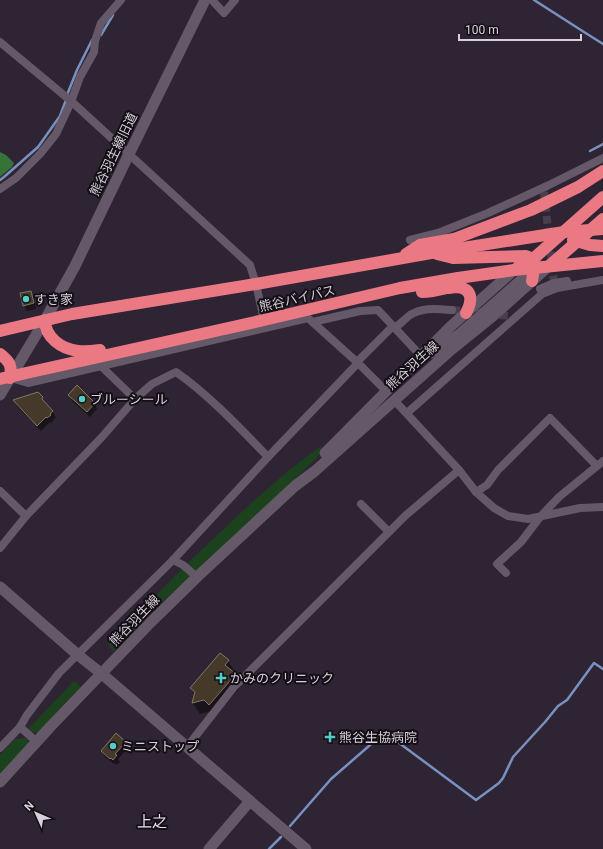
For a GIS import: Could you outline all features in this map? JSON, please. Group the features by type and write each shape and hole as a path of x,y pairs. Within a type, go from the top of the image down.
{"highway":[{"path":"400,258 420,245 454,239 531,210 578,187 603,171"},
{"path":"532,281 533,264 564,232 603,197"},
{"path":"550,266 603,219"},
{"name":"熊谷バイパス","path":"0,331 72,314 256,284 400,258 564,232 603,229"},
{"path":"564,232 572,240 577,242 603,246"},
{"path":"431,253 452,258 526,256 533,264"},
{"path":"514,270 533,264 550,266 603,261"},
{"name":"熊谷バイパス","path":"5,378 400,288 514,270"},
{"path":"400,288 423,292 456,287 463,289 468,292 471,300 470,306 466,313"},
{"path":"45,320 46,330 51,337 61,346 68,349 85,351 142,347"},
{"path":"0,354 9,362 11,368 5,378"}],"main road":[{"name":"熊谷羽生線旧道","path":"45,320 75,266 205,0"},
{"path":"409,368 461,333 533,264"},
{"name":"熊谷羽生線","path":"0,782 151,622 197,576 295,486 315,471 451,350 493,316 550,266"},
{"name":"熊谷羽生線","path":"295,486 311,467 421,356 514,270"},
{"path":"0,395 5,378 45,320"},
{"path":"0,587 306,849"},
{"path":"209,849 250,801"}],"street":[{"path":"0,189 16,178 40,154 56,134 80,78 94,52 95,41 101,22 121,0"},
{"path":"212,0 224,13 235,0"},
{"path":"0,42 71,101 250,265 264,320"},
{"path":"410,240 438,233 488,213 603,158"},
{"path":"488,213 495,215 603,163"},
{"path":"444,380 458,361 539,290 554,283 603,275"},
{"path":"407,413 542,294 558,288 603,280"},
{"path":"0,748 20,727 27,715 59,673 173,560 357,363 394,327 410,315 420,310 434,308 452,310"},
{"path":"313,322 360,311 378,310 421,356"},
{"path":"5,378 28,383 308,318 386,391"},
{"path":"101,366 135,399"},
{"path":"0,548 26,516 81,459 135,399 152,384 176,372 192,383 268,457"},
{"path":"394,400 459,470 476,492 494,508 508,516 528,519 580,508 603,506"},
{"path":"476,492 487,485 498,470 550,418 600,463 559,498 540,517 521,542 497,564 506,573"},
{"path":"187,747 234,687 405,516 459,470"},
{"path":"0,491 26,516"},
{"path":"361,504 389,532"},
{"path":"173,560 183,565 197,576"},
{"path":"20,727 37,742"}],"green space":[{"path":"0,152 6,155 14,163 12,167 0,177"},
{"path":"321,446 324,450 292,482 196,571 187,564 269,487"},
{"path":"183,568 191,577 152,611 114,651 108,645"},
{"path":"74,681 81,687 38,733 31,732 29,728"},
{"path":"27,738 29,743 0,776 0,755 15,739"}],"building":[{"path":"31,291 34,303 23,306 20,293"},
{"name":"ブルーシール","path":"77,385 95,403 87,412 68,395"},
{"path":"38,392 53,411 50,414 51,415 47,418 46,417 37,426 13,400"},
{"path":"220,653 229,660 225,665 236,674 209,705 204,700 192,703 195,692 190,688"},
{"name":"ミニストップ","path":"116,733 126,742 115,754 117,755 113,760 101,751"}],"waterway":[{"path":"534,0 603,44"},
{"path":"101,35 113,15"},
{"path":"67,95 77,70 92,40"},
{"path":"0,180 38,147 60,116 66,100"},
{"path":"590,151 603,144"},
{"path":"290,826 331,779 385,732 476,800 499,783 513,757 558,706 567,700 594,663 603,669"},
{"path":"269,849 281,837"}],"tunnel":[{"path":"544,192 554,283"},
{"path":"452,310 509,316"}],"place":[{"name":"すき家","path":"26,299"},
{"name":"ブルーシール","path":"82,399"},
{"name":"かみのクリニック","path":"221,678"},
{"name":"熊谷生協病院","path":"330,737"},
{"name":"ミニストップ","path":"113,746"}],"district":[{"name":"上之","path":"152,822"}]}
